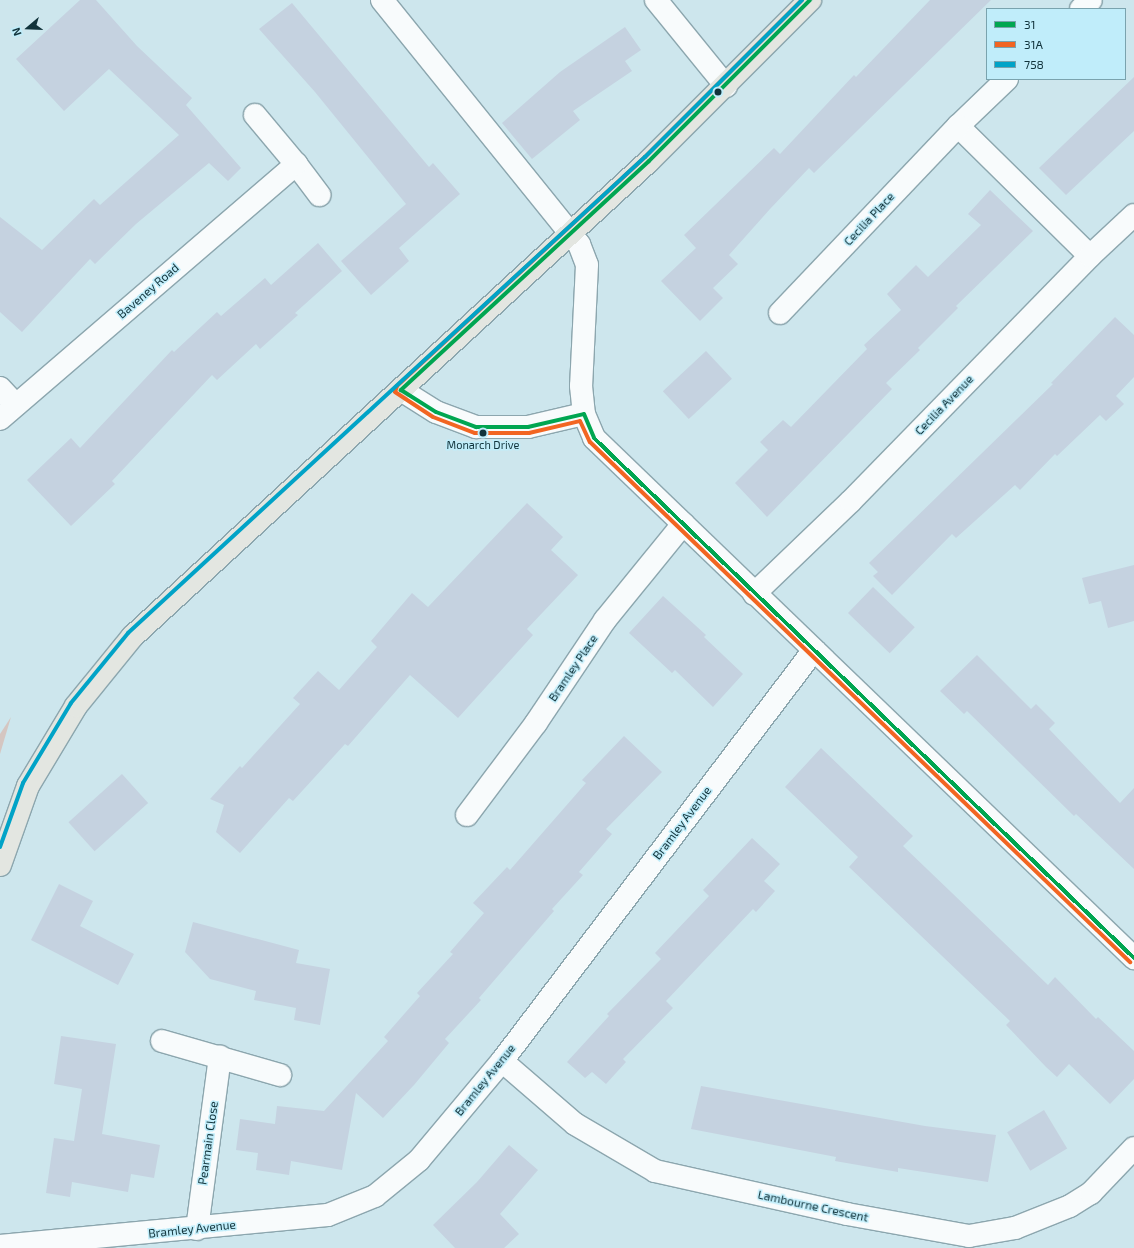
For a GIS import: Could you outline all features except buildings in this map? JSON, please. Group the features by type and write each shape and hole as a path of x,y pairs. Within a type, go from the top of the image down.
{"main road":[{"path":"0,865 28,786 76,706 132,637 571,232 649,162 810,0"}],"street":[{"path":"382,0 571,232 579,244 587,265 581,386 584,414 594,438 754,594 1134,958"},
{"path":"656,0 726,86"},
{"path":"1082,8 1091,0"},
{"name":"Cecilia Place","path":"780,313 958,126 1006,80"},
{"path":"255,115 296,164 319,195"},
{"path":"958,126 1090,256"},
{"name":"Baveney Road","path":"0,420 296,164"},
{"name":"Cecilia Avenue","path":"754,594 851,501 1090,256 1134,215"},
{"path":"0,388 16,405"},
{"path":"401,390 436,412 476,427 528,427 584,414"},
{"name":"Bramley Place","path":"467,815 536,723 605,620 683,524"},
{"name":"Bramley Avenue","path":"0,1246 196,1229 328,1215 375,1196 419,1160 502,1061 814,650"},
{"path":"162,1041 280,1075"},
{"name":"Pearmain Close","path":"196,1229 220,1057"},
{"name":"Lambourne Crescent","path":"502,1061 575,1124 655,1171 847,1214 968,1236 1015,1228 1070,1206 1091,1193 1134,1148"}],"shaded area":[{"path":"11,717 0,754 0,734"}],"transit line":[{"name":"31A","path":"802,0 645,157 397,386 395,392 433,417 475,433 529,433 580,421 590,442 1130,962"},
{"name":"758","path":"0,847 23,783 71,703 128,633 645,157 802,0"},
{"name":"31","path":"810,0 649,161 401,390 436,412 476,427 528,427 584,414 594,438 1134,958"}],"place":[{"name":"Monarch Drive","path":"483,433"}]}
